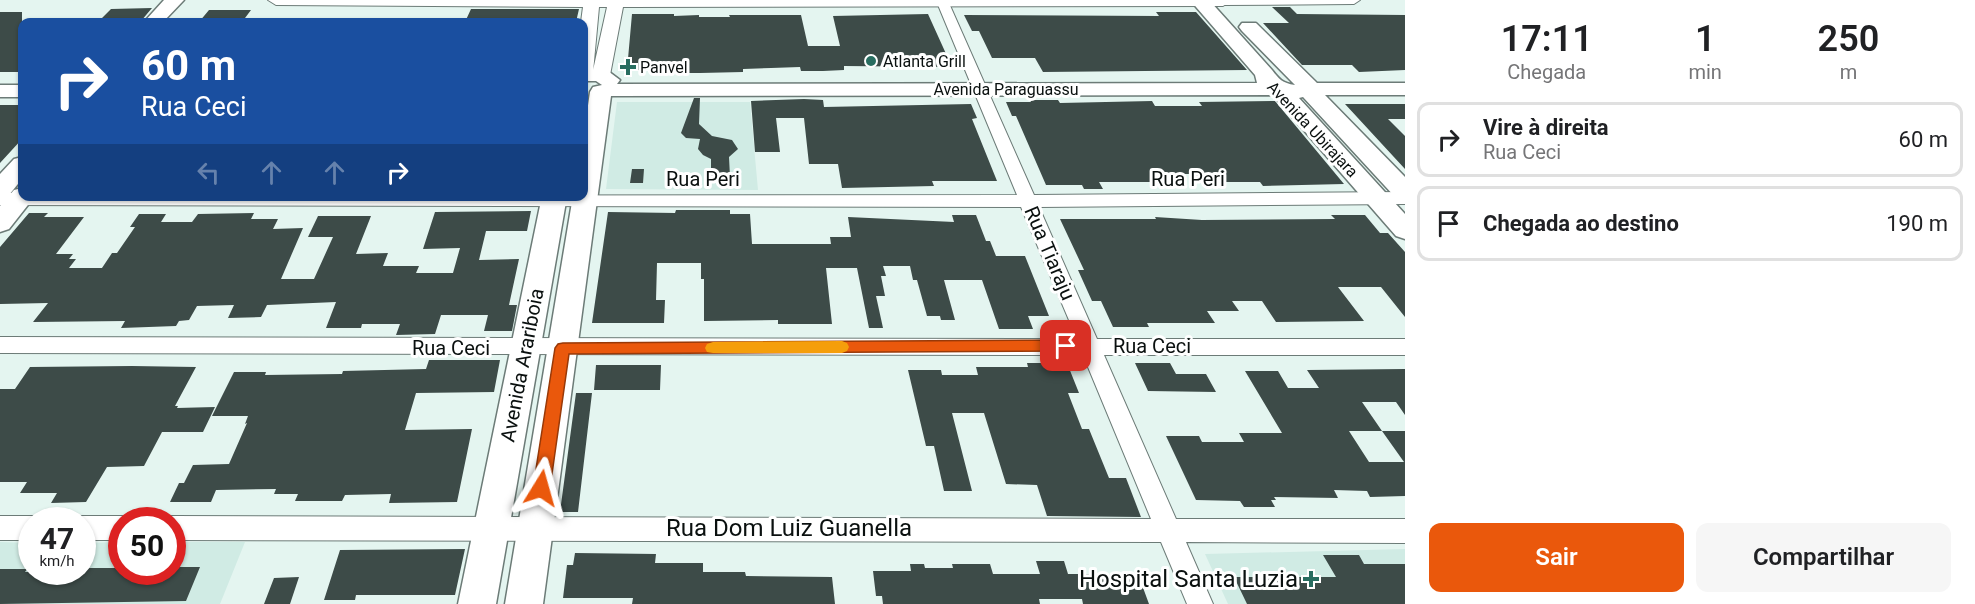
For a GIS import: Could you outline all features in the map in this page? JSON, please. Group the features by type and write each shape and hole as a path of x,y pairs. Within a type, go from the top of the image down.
{"main road":[{"path":"157,18 175,0"},
{"path":"179,18 195,0"},
{"name":"Avenida Ubirajara","path":"1200,1 1405,192"},
{"name":"Avenida Ubirajara","path":"1223,1 1377,198 1405,230"},
{"path":"0,76 18,76"},
{"name":"Avenida Paraguassu","path":"595,82 1286,82 1405,76"},
{"name":"Avenida Arariboia","path":"588,109 595,82"},
{"name":"Avenida Paraguassu","path":"1286,82 1405,89"},
{"path":"0,91 18,91"},
{"path":"0,223 18,176"},
{"name":"Avenida Arariboia","path":"477,604 538,283 564,201"},
{"name":"Avenida Arariboia","path":"524,604 573,283 565,201"},
{"path":"538,283 573,283"},
{"path":"502,470 544,469"}],"street":[{"path":"276,0 942,2 1354,0"},
{"path":"592,1 595,82"},
{"path":"595,82 616,1"},
{"name":"Rua Tiaraju","path":"942,2 1200,604"},
{"name":"Rua Peri","path":"588,198 1028,201 1405,198"},
{"name":"Rua Ceci","path":"0,345 526,348 1405,347"},
{"name":"Rua Dom Luiz Guanella","path":"186,528 536,527 1405,531"},
{"path":"0,528 18,528"}],"shaded area":[{"path":"617,102 750,102 758,190 606,189"},
{"path":"0,542 18,543 18,585 96,585 96,543 108,542 108,585 186,585 186,542 245,542 220,604 0,604"},
{"name":"Hospital Santa Luzia","path":"1405,549 1405,604 1228,604 1205,554"}],"building":[{"path":"1272,7 1290,7 1297,14 1405,15 1405,70 1359,72 1352,65 1302,65 1263,23 1289,23"},
{"path":"152,8 144,18 102,18 111,9"},
{"path":"471,9 579,9 577,18 467,18"},
{"path":"209,10 251,10 245,18 202,18"},
{"path":"0,12 22,12 22,18 18,18 18,72 0,72"},
{"path":"1156,12 1196,12 1247,70 1043,72 1035,58 992,58 979,31 972,31 964,15 1159,16"},
{"path":"632,14 699,15 699,17 801,15 808,46 840,46 833,16 928,14 952,67 844,66 844,70 801,71 800,67 700,73 680,73 681,70 627,70"},
{"path":"694,98 700,98 699,124 712,136 732,140 738,149 729,157 730,177 711,177 711,159 698,149 700,139 686,138 681,133"},
{"path":"823,100 824,107 971,104 977,118 972,119 997,181 932,181 934,186 842,188 838,164 809,164 804,118 776,118 780,152 755,152 751,101"},
{"path":"1030,100 1058,100 1060,103 1152,101 1155,106 1202,106 1199,102 1275,101 1344,184 1263,186 1260,182 1199,182 1194,174 1154,174 1159,182 1099,182 1103,189 1084,189 1082,185 1046,185 1016,116 1012,116 1006,102 1031,102"},
{"path":"1345,104 1405,104 1405,119 1388,119 1405,136 1405,169"},
{"path":"0,105 18,105 18,143 0,163"},
{"path":"632,169 644,169 643,183 630,183"},
{"path":"676,210 730,210 730,214 750,214 752,244 831,244 830,237 851,237 848,217 954,222 952,215 976,215 986,241 990,241 996,256 1025,256 1049,316 1028,316 1033,329 999,329 982,280 944,280 955,320 941,320 940,316 927,316 917,280 913,280 910,266 883,266 886,276 881,276 885,296 876,296 883,328 869,328 857,268 826,268 832,324 778,324 778,320 704,321 704,279 701,279 701,263 657,263 656,300 665,300 664,323 592,323 608,212 675,213"},
{"path":"531,211 527,231 486,231 479,260 519,259 509,305 517,305 512,331 484,331 488,315 441,315 435,334 396,335 400,324 362,324 361,328 326,328 336,302 267,305 261,317 228,318 234,305 197,306 189,320 179,321 176,326 121,328 125,321 33,322 48,303 0,304 0,247 29,213 48,213 44,217 84,217 56,254 73,254 69,259 76,259 69,268 102,268 112,253 117,253 135,227 130,227 139,214 166,214 161,222 192,222 198,214 254,213 251,219 278,219 273,229 303,228 281,279 314,279 333,237 308,237 318,216 371,216 356,254 388,253 383,266 419,266 416,273 453,273 460,248 423,249 435,212"},
{"path":"1331,215 1365,215 1380,233 1388,233 1405,252 1405,317 1381,287 1338,287 1364,321 1276,322 1262,301 1232,301 1239,311 1207,311 1215,323 1147,323 1149,327 1113,327 1101,301 1092,301 1078,270 1084,270 1060,219 1156,219 1155,217 1202,220 1335,219"},
{"path":"429,360 500,360 494,392 416,393 405,430 472,429 457,502 389,503 391,494 345,495 342,501 295,501 298,494 274,494 276,489 216,490 211,502 170,502 179,483 184,483 193,465 229,464 248,416 212,416 234,372 266,372 265,375 342,374 343,371 426,369"},
{"path":"1027,363 1067,363 1079,393 1068,393 1082,429 1089,429 1109,478 1126,478 1141,517 1047,516 1037,485 1006,484 984,413 952,413 972,491 944,491 934,446 926,446 908,370 941,370 942,375 978,375 976,367 1028,367"},
{"path":"1135,363 1170,363 1176,374 1206,374 1216,392 1148,391"},
{"path":"596,365 661,365 660,390 594,390"},
{"path":"30,367 196,367 175,406 178,406 177,408 215,407 203,432 162,432 144,466 107,467 86,502 51,503 57,493 20,493 27,482 0,482 0,389 15,389"},
{"path":"1405,369 1405,415 1396,402 1362,402 1382,431 1405,431 1405,496 1370,497 1367,491 1334,490 1338,498 1274,497 1276,500 1271,500 1275,507 1244,507 1240,501 1196,500 1166,436 1199,436 1202,442 1244,442 1239,433 1282,433 1245,371 1278,371 1288,388 1319,388 1307,370","holes":["1349,431 1382,431 1404,462 1369,462"]},
{"path":"576,393 592,393 578,512 560,512"},
{"path":"465,549 455,595 356,595 355,600 324,600 340,550"},
{"path":"575,553 656,554 655,563 703,563 703,572 745,572 746,576 832,577 835,604 632,604 633,598 563,598 567,565 573,565"},
{"path":"1323,555 1359,555 1364,564 1405,564 1405,604 1247,604 1234,577 1336,577"},
{"path":"1036,561 1064,561 1068,574 1138,574 1149,604 1083,604 1082,599 1039,599 1040,604 883,604 882,596 876,596 873,571 911,571 910,564 924,564 925,568 953,568 952,564 990,564 993,574 1040,574"},
{"path":"186,567 200,567 186,601 0,604 0,569 18,569 18,585 96,585 96,568 108,568 108,585 186,585"},
{"path":"299,577 290,604 264,604 274,578"}],"slow traffic":[{"path":"713,348 842,347"}],"place":[{"name":"Atlanta Grill","path":"871,61"},
{"name":"Panvel","path":"628,67"},
{"name":"Hospital Santa Luzia","path":"1311,579"}],"route":[{"path":"541,488 563,348 1066,346"}]}
